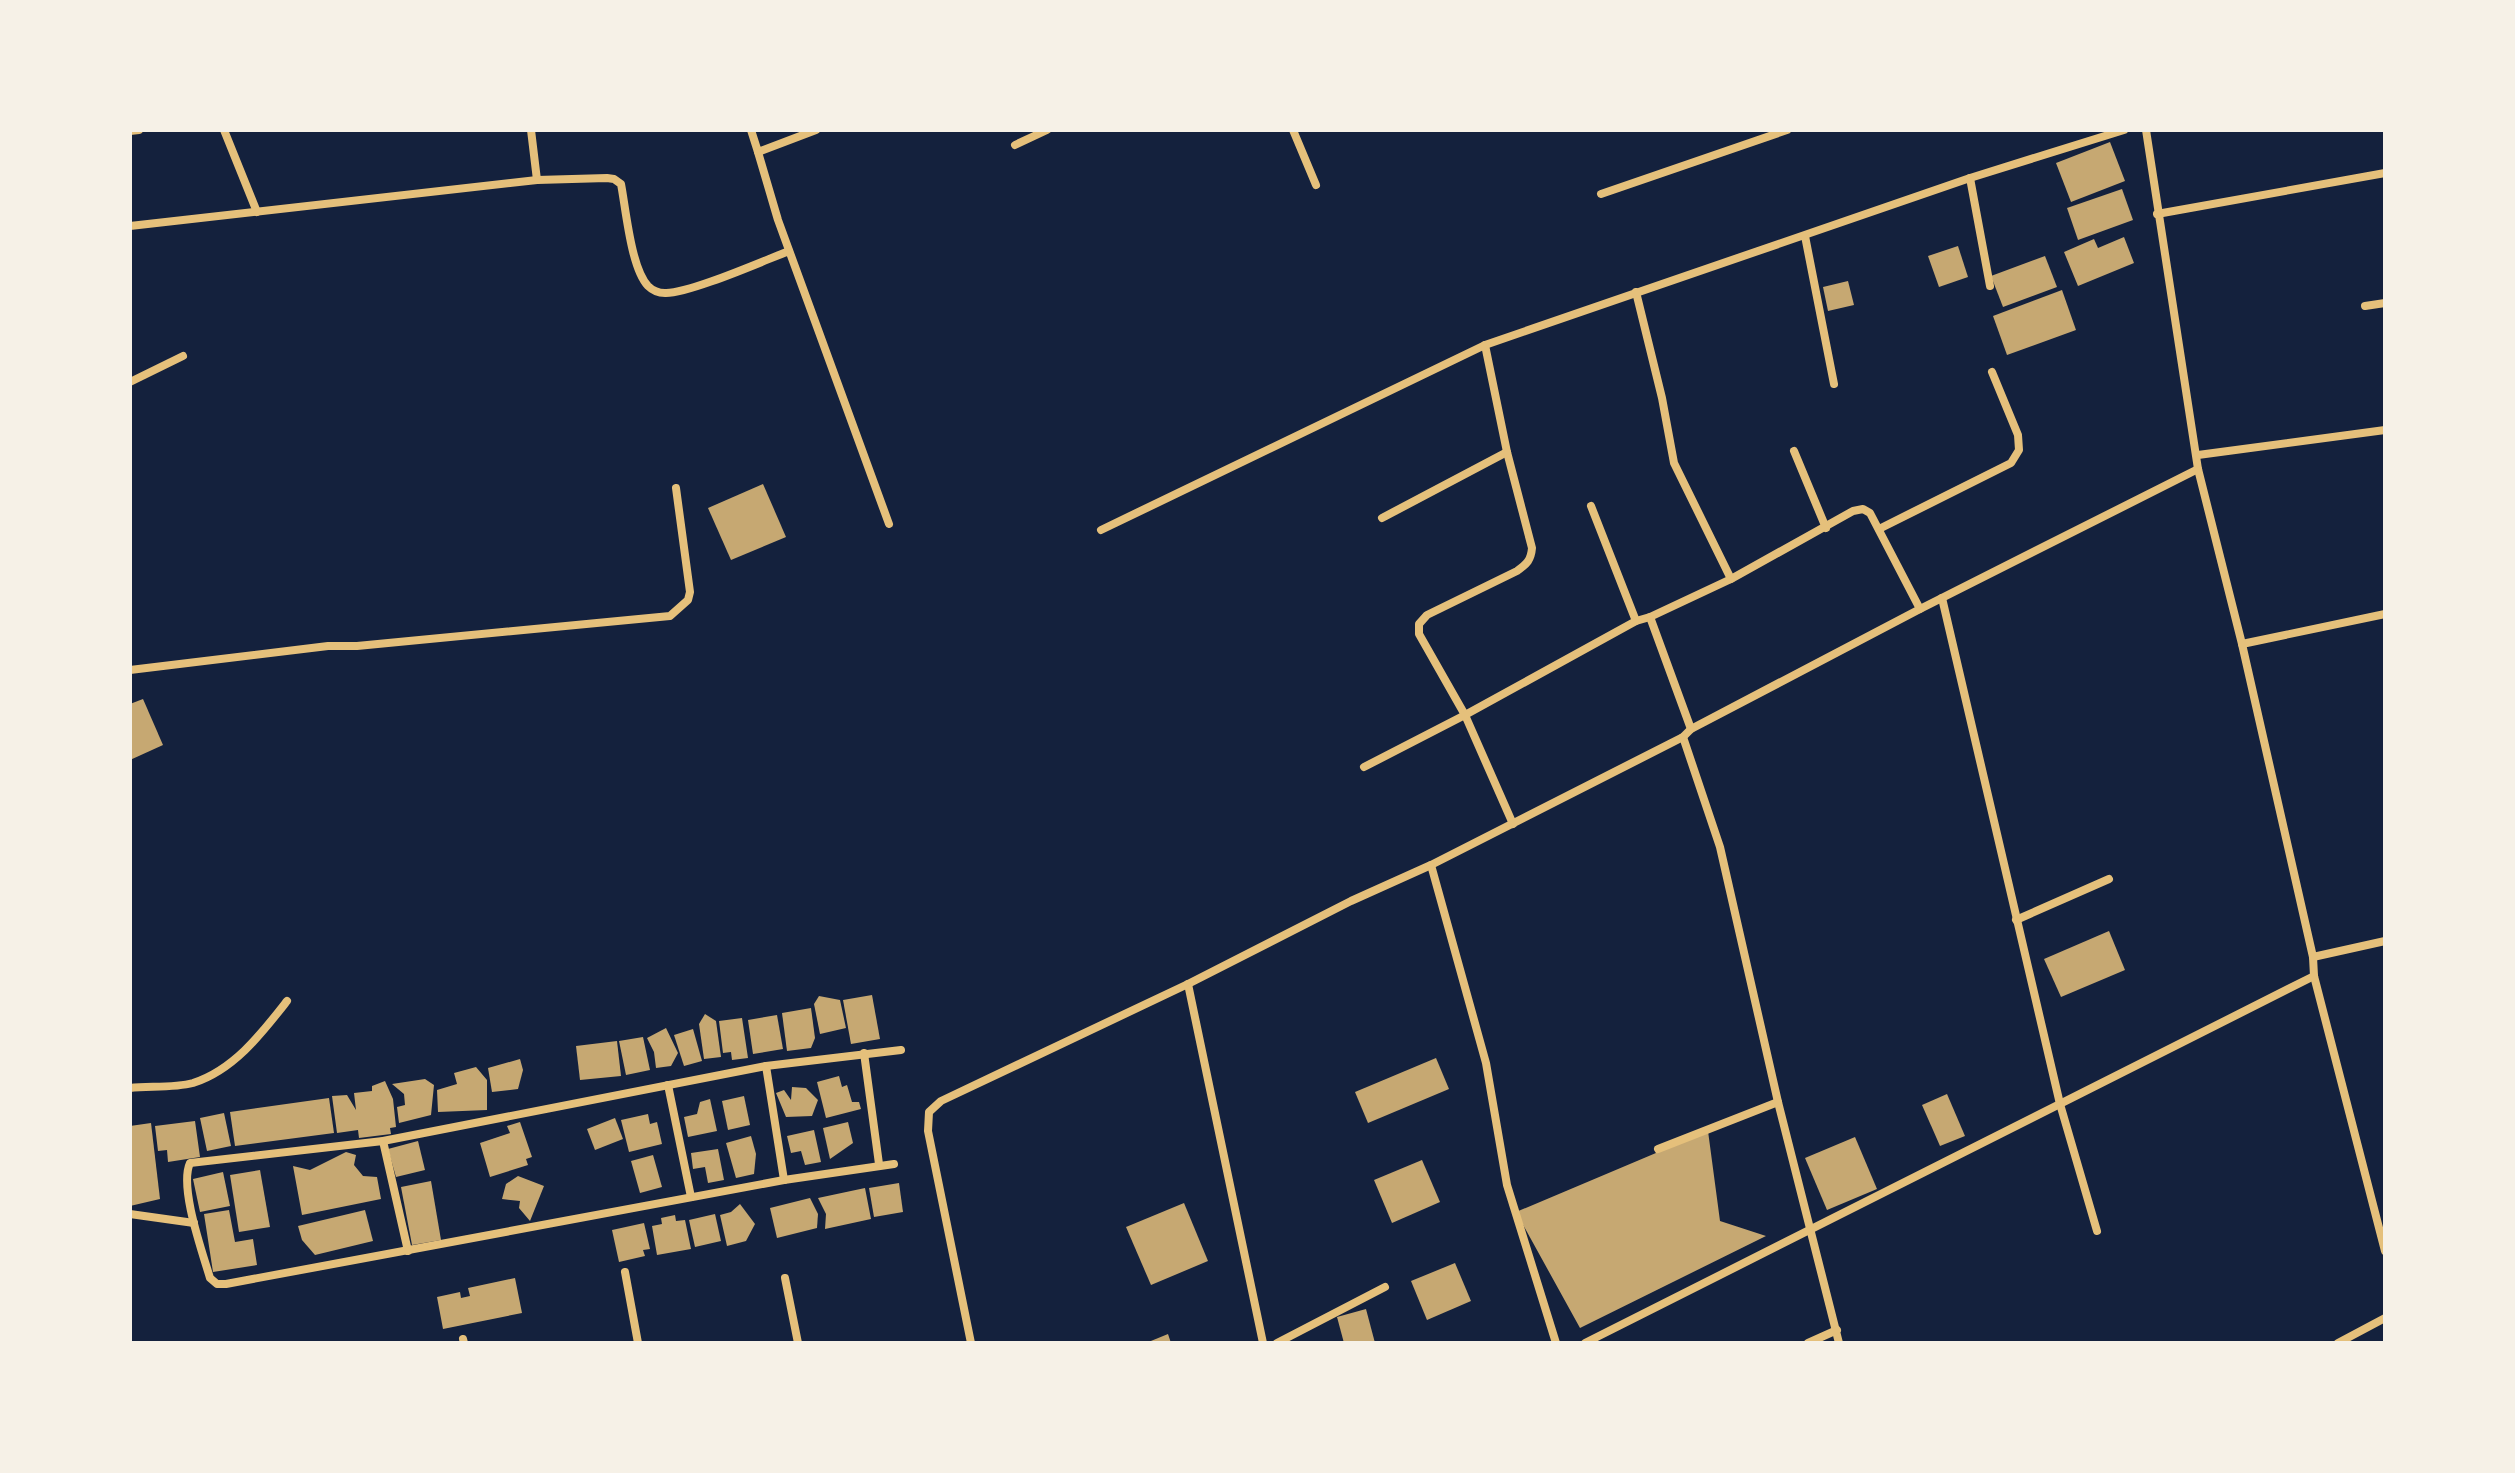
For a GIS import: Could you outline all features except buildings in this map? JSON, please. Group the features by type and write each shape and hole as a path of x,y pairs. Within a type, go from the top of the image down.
{"street":[{"path":"130,131 139,130"},
{"path":"224,130 257,212"},
{"path":"531,130 537,180"},
{"path":"751,130 789,251 889,524"},
{"path":"758,152 816,130"},
{"path":"1015,145 1047,130"},
{"path":"1293,130 1316,185"},
{"path":"1601,194 1786,130"},
{"path":"1101,530 1485,345 1970,178 2124,130"},
{"path":"2146,130 2198,469 2242,644 2313,957 2314,976 2385,1251"},
{"path":"2157,214 2385,173"},
{"path":"130,226 537,180 607,178 621,184 637,266 646,284 654,291 664,293 687,288 789,251"},
{"path":"1970,178 1990,286"},
{"path":"1805,236 1834,384"},
{"path":"1636,292 1674,463 1731,579"},
{"path":"2365,306 2385,303"},
{"path":"1485,345 1507,452 1532,548 1531,557 1517,571 1427,615 1419,624 1419,634 1465,715 1513,824"},
{"path":"130,382 183,356"},
{"path":"1879,529 2011,463 2019,450 2018,435 1992,372"},
{"path":"2198,455 2385,430"},
{"path":"1794,451 1826,528"},
{"path":"1382,518 1507,452"},
{"path":"971,1343 928,1131 929,1112 941,1101 1513,824 1683,737 1691,729 1920,609 2198,469"},
{"path":"130,670 328,646 357,646 670,616 688,600 690,592 676,488"},
{"path":"1591,506 1636,621"},
{"path":"1364,767 1636,621 1731,579 1853,511 1863,509 1870,513 1920,609"},
{"path":"1942,598 2060,1104 2097,1231"},
{"path":"2242,644 2385,614"},
{"path":"1650,617 1691,729"},
{"path":"1683,737 1720,847 1778,1102 1839,1343"},
{"path":"1431,865 1486,1063 1507,1185 1556,1343"},
{"path":"2016,920 2109,879"},
{"path":"2313,957 2385,941"},
{"path":"1585,1343 2314,976"},
{"path":"1188,984 1263,1343"},
{"path":"130,1088 193,1083 229,1064 260,1036 287,1001"},
{"path":"894,1164 784,1180 217,1284 210,1278 194,1223 186,1172 190,1163 383,1141 766,1066 901,1050"},
{"path":"864,1053 879,1164"},
{"path":"766,1066 784,1180"},
{"path":"668,1085 691,1197"},
{"path":"1658,1149 1778,1102"},
{"path":"383,1141 408,1251"},
{"path":"130,1214 194,1223"},
{"path":"625,1272 638,1343"},
{"path":"785,1278 798,1343"},
{"path":"1277,1343 1385,1287"},
{"path":"2338,1343 2385,1318"},
{"path":"1808,1343 1837,1330"}]}
